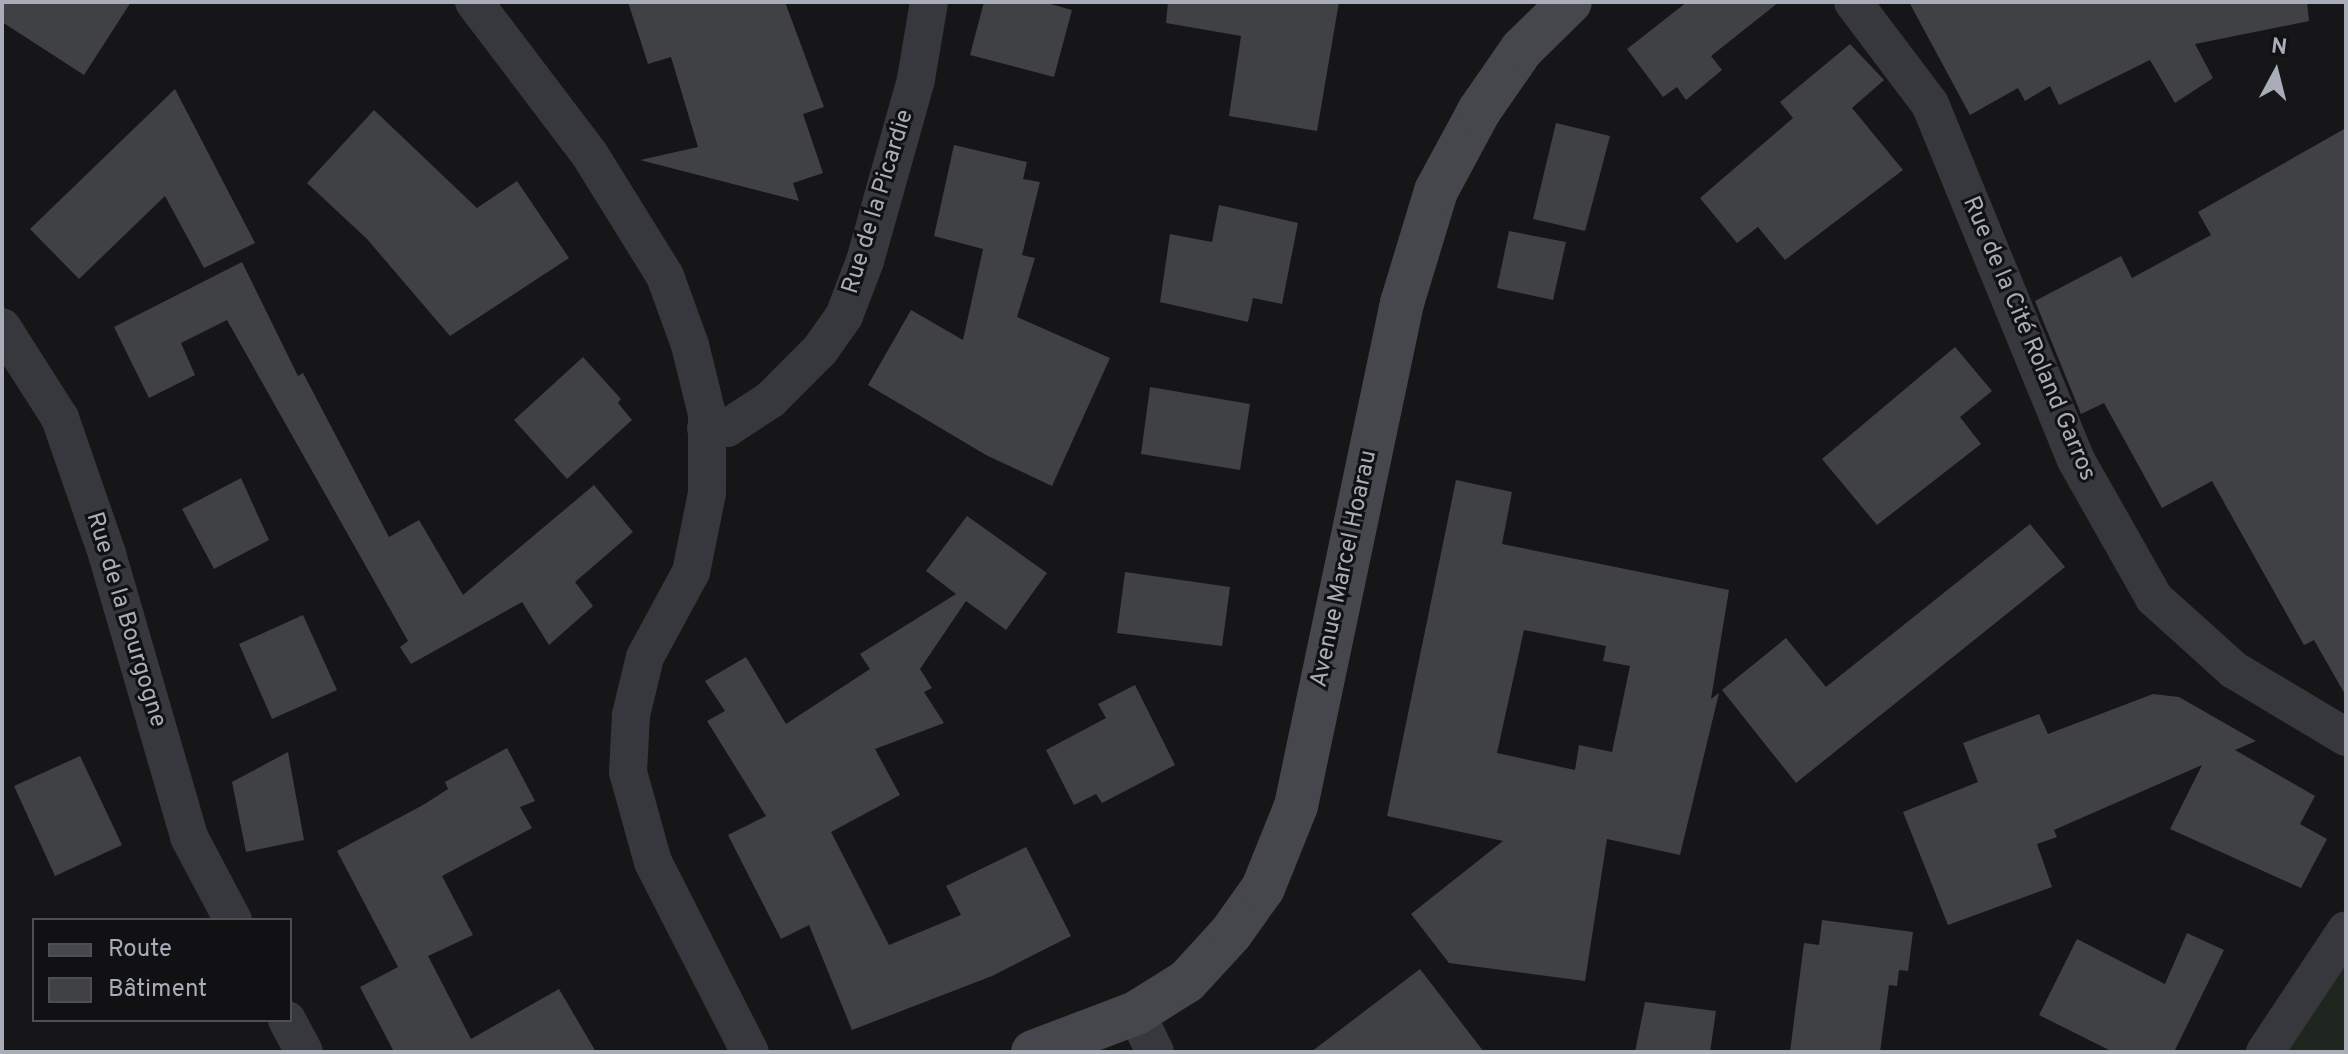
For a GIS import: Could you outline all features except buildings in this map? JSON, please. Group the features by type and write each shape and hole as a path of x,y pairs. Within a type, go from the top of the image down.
{"main road":[{"name":"Avenue Marcel Hoarau","path":"1033,1052 1136,1013 1187,981 1231,933 1283,845 1402,303 1436,191 1479,111 1522,49 1570,2"}],"street":[{"path":"474,2 590,155 665,276 690,345 706,428 707,493 691,572 645,657 631,715 628,772 653,862 750,1052"},
{"name":"Rue de la Picardie","path":"706,428 727,428 770,400 820,350 844,316 865,261 916,79 929,2"},
{"name":"Rue de la Cité Roland Garros","path":"1853,2 1930,104 2076,460 2154,598 2234,670 2346,737"},
{"name":"Rue de la Bourgogne","path":"2,327 60,418 107,554 189,837 232,918"},
{"path":"2265,1052 2346,930"},
{"path":"1136,1013 1155,1052"},
{"path":"288,1022 304,1052"}],"shaded area":[{"path":"2346,958 2346,1052 2279,1052"}]}
